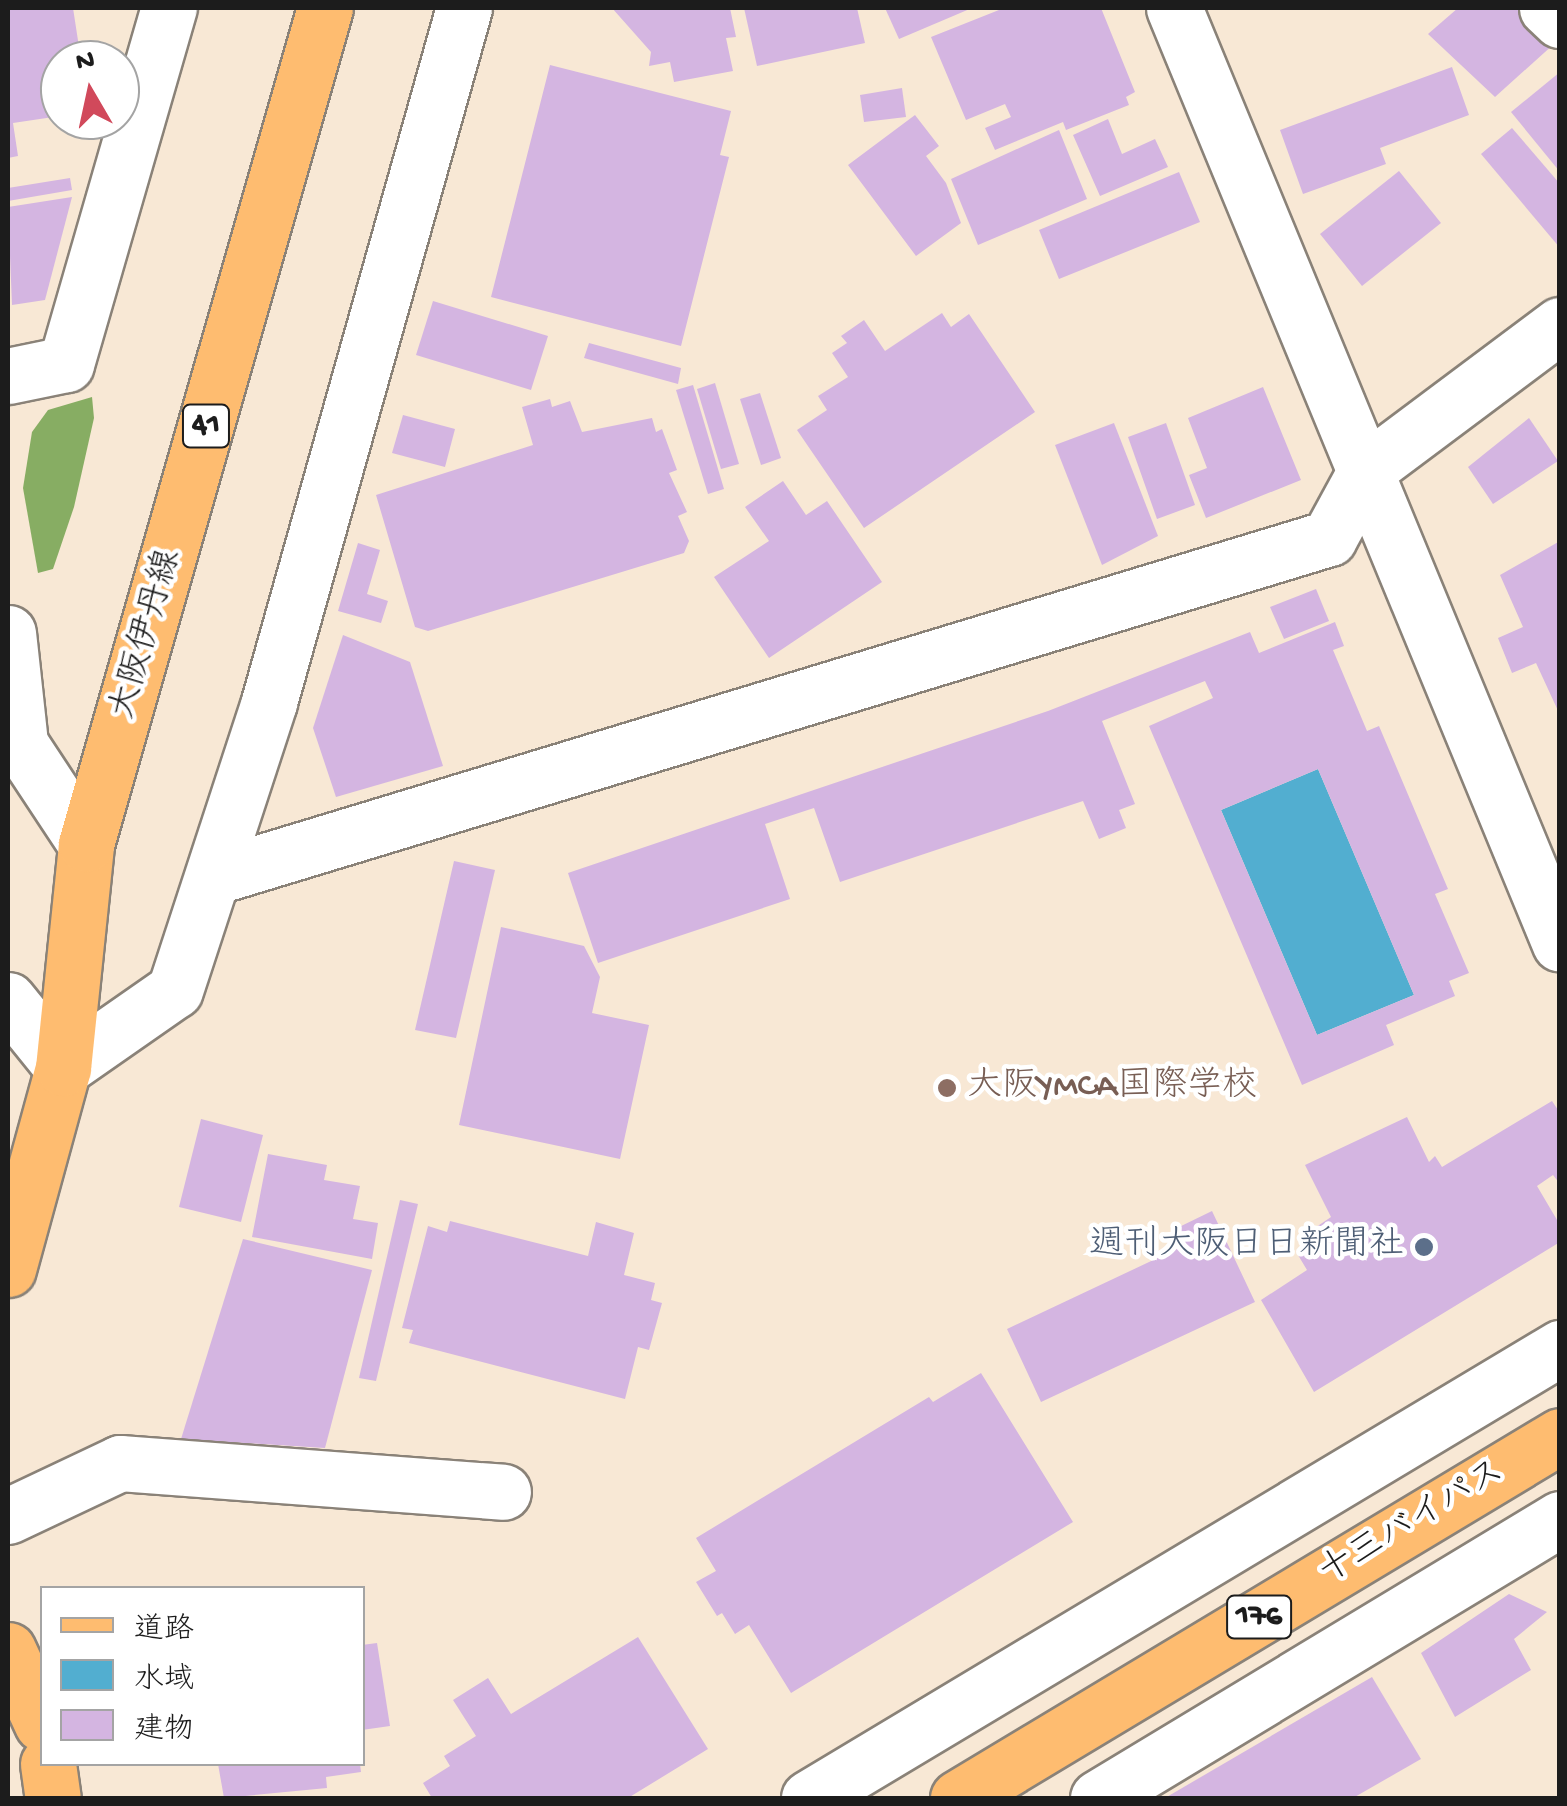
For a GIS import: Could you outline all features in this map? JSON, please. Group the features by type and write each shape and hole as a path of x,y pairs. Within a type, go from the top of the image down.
{"main road":[{"name":"大阪伊丹線","path":"8,1269 63,1068 86,844 325,8"},
{"name":"十三バイパス","path":"958,1798 1560,1436"},
{"path":"8,1650 40,1720"},
{"path":"48,1766 53,1798"}],"street":[{"path":"8,376 66,364 170,8"},
{"path":"8,1000 63,1068 175,990 216,876 464,8"},
{"path":"1174,8 1560,944"},
{"path":"1547,8 1560,20"},
{"path":"216,876 1329,538 1366,470 1560,325"},
{"path":"8,633 20,744 86,844"},
{"path":"809,1798 1560,1348"},
{"path":"8,1516 120,1463 502,1492"},
{"path":"1098,1798 1560,1519"}],"green space":[{"path":"92,397 94,418 74,507 53,569 38,573 23,488 32,432 48,410"}],"water":[{"path":"1318,769 1414,995 1317,1035 1221,810"}],"building":[{"path":"8,8 73,8 78,40 40,40 40,119 13,123 18,156 8,158"},
{"path":"612,8 730,8 736,37 726,38 733,71 674,82 670,62 649,66 651,52"},
{"path":"744,8 857,8 865,43 757,66"},
{"path":"885,8 972,8 899,39"},
{"path":"1004,8 1101,8 1135,92 1126,97 1129,105 1066,130 1063,122 995,150 985,128 1011,117 1005,104 966,120 931,37"},
{"path":"1458,8 1523,8 1555,43 1495,97 1428,34"},
{"path":"550,65 731,111 720,155 729,157 681,346 491,297"},
{"path":"1452,67 1469,115 1380,148 1386,164 1303,194 1280,130"},
{"path":"1560,72 1560,172 1511,112"},
{"path":"902,88 906,117 864,122 860,95"},
{"path":"915,115 939,146 926,156 946,183 961,223 916,256 848,165"},
{"path":"1108,119 1122,154 1155,139 1168,167 1100,196 1073,135"},
{"path":"1512,128 1560,184 1560,248 1481,154"},
{"path":"1059,130 1087,199 978,245 951,179"},
{"path":"1399,171 1441,223 1362,286 1320,234"},
{"path":"1179,172 1200,222 1059,279 1039,230"},
{"path":"70,178 72,190 8,201 8,188"},
{"path":"72,197 45,300 12,305 8,207"},
{"path":"433,301 548,336 531,390 416,355"},
{"path":"942,313 951,327 969,314 1035,412 864,528 797,430 827,410 818,396 848,377 832,353 847,343 841,336 864,320 885,351"},
{"path":"589,343 681,368 678,384 584,358"},
{"path":"715,383 739,464 721,469 697,389"},
{"path":"693,385 724,489 708,494 676,390"},
{"path":"1263,387 1301,480 1206,518 1189,475 1207,468 1188,418"},
{"path":"760,393 781,458 761,465 740,399"},
{"path":"550,399 552,407 570,401 582,432 652,418 656,432 662,429 677,470 669,473 687,512 678,516 689,541 684,553 428,631 415,627 376,495 533,445 522,407"},
{"path":"403,415 455,429 445,467 392,453"},
{"path":"1529,418 1558,461 1493,504 1468,467"},
{"path":"1114,423 1158,536 1102,565 1055,445"},
{"path":"1166,423 1195,505 1157,519 1128,437"},
{"path":"783,481 806,515 827,501 882,582 769,658 714,577 769,541 745,507"},
{"path":"1560,541 1560,715 1536,663 1512,673 1498,638 1523,627 1500,575"},
{"path":"358,543 380,550 367,594 388,601 381,623 338,611"},
{"path":"1316,589 1329,621 1284,639 1270,607"},
{"path":"1335,622 1344,646 1333,650 1367,731 1379,726 1448,889 1435,894 1469,973 1449,981 1455,996 1386,1025 1394,1045 1302,1085 1149,726 1213,698 1205,681 1102,721 1135,804 1119,810 1126,828 1099,839 1083,801 840,882 814,808 765,824 790,899 598,963 568,873 1048,711 1250,632 1259,653","holes":["1318,769 1414,995 1317,1035 1221,810"]},
{"path":"343,635 410,662 443,766 336,797 313,728"},
{"path":"454,861 495,870 456,1038 415,1030"},
{"path":"501,927 584,946 600,977 592,1013 649,1025 620,1159 459,1125"},
{"path":"1552,1101 1560,1113 1560,1184 1553,1175 1537,1186 1560,1225 1560,1242 1314,1392 1261,1300 1307,1270 1298,1255 1309,1248 1303,1236 1331,1217 1305,1165 1407,1117 1429,1162 1435,1156 1442,1167"},
{"path":"201,1119 263,1135 241,1222 179,1207"},
{"path":"268,1154 327,1165 324,1180 360,1186 353,1219 378,1223 372,1259 252,1237"},
{"path":"400,1200 418,1204 376,1381 359,1378"},
{"path":"1212,1211 1255,1302 1041,1402 1007,1329 1183,1246 1175,1229"},
{"path":"450,1221 588,1256 596,1222 634,1233 624,1275 655,1283 651,1300 662,1303 649,1350 638,1347 625,1399 409,1343 413,1330 402,1328 428,1226 447,1232"},
{"path":"243,1239 372,1270 325,1448 181,1439"},
{"path":"981,1373 1073,1522 791,1693 749,1625 735,1634 722,1613 717,1616 696,1582 716,1571 696,1538 929,1397 933,1402"},
{"path":"1509,1594 1547,1612 1514,1639 1531,1670 1455,1717 1421,1653"},
{"path":"638,1637 708,1749 628,1798 432,1798 423,1783 450,1766 444,1756 476,1736 453,1700 488,1678 511,1714"},
{"path":"377,1643 390,1726 365,1730 365,1645"},
{"path":"1372,1677 1421,1759 1353,1798 1165,1798"},
{"path":"218,1766 360,1766 361,1772 326,1777 327,1788 224,1798"}],"place":[{"name":"大阪YMCA国際学校","path":"947,1088"},
{"name":"週刊大阪日日新聞社","path":"1424,1247"}]}
